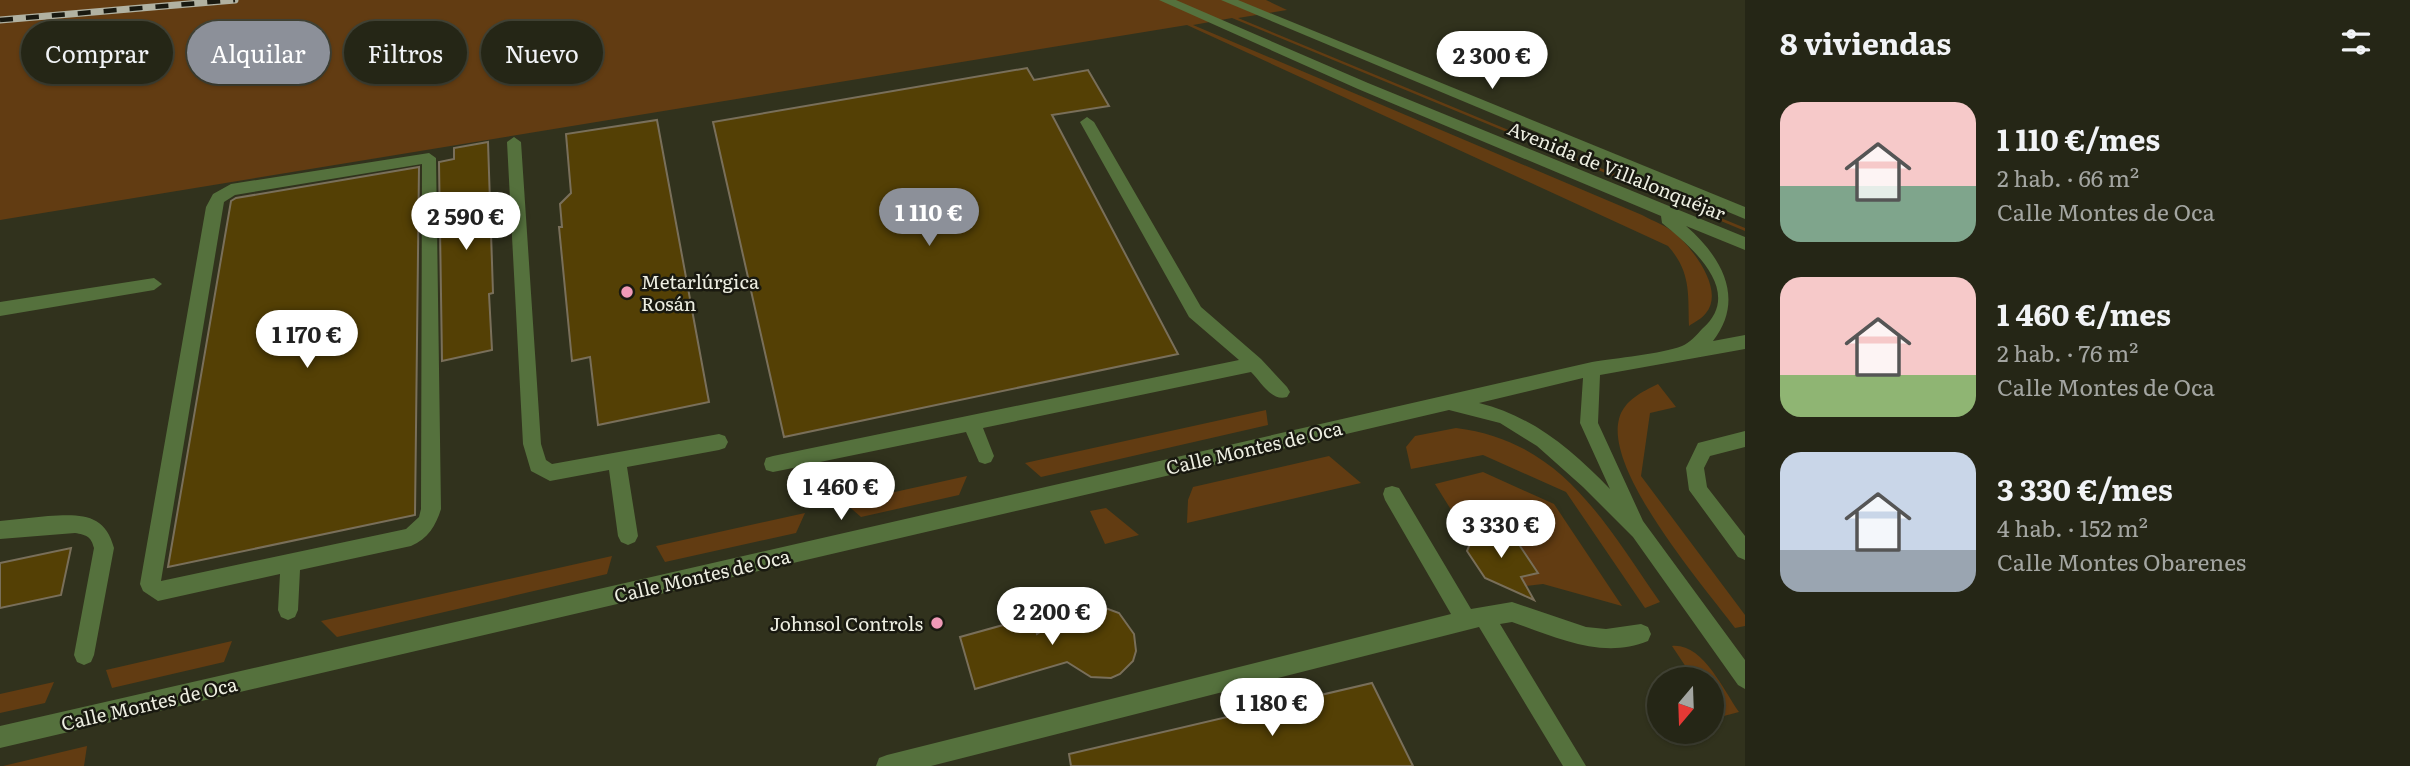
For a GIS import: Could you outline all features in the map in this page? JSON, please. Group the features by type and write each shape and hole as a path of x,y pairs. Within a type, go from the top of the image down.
{"street":[{"name":"Avenida de Villalonquéjar","path":"1165,0 1351,81 1745,244"},
{"name":"Avenida de Villalonquéjar","path":"1227,0 1745,213"},
{"path":"1087,122 1195,312 1255,363 1281,391"},
{"path":"514,142 532,444 538,465 550,473 719,442"},
{"path":"429,158 430,509 427,522 411,537 290,563 158,591 150,584 214,207 218,198 231,190 429,158"},
{"path":"1644,202 1688,234 1703,250 1717,268 1728,296 1723,320 1690,351"},
{"path":"0,309 154,284"},
{"name":"Calle Montes de Oca","path":"0,737 1592,369 1745,342"},
{"path":"773,464 1255,363"},
{"path":"1592,369 1590,423 1640,531"},
{"path":"1451,402 1505,417 1543,440 1590,481 1640,531 1745,678"},
{"path":"971,422 985,456"},
{"path":"1745,439 1704,449 1695,468 1698,490 1745,551"},
{"path":"809,456 821,492"},
{"path":"617,462 628,536"},
{"path":"1392,494 1575,766"},
{"path":"0,530 79,524 95,530 101,537 104,548 84,655"},
{"path":"288,610 290,563"},
{"path":"887,766 1475,618 1512,612 1586,637 1606,639 1641,634"}],"shaded area":[{"path":"0,0 1266,0 1287,10 1238,18 1745,228 1745,231 1232,18 1193,25 1668,228 1691,249 1704,270 1712,293 1711,304 1706,313 1689,326 1687,283 1681,265 1668,246 1187,25 0,220"},
{"path":"1658,384 1676,407 1650,413 1641,476 1745,615 1745,626 1735,628 1681,557 1641,497 1627,468 1619,441 1621,412 1634,397"},
{"path":"1266,410 1268,425 1041,477 1025,463"},
{"path":"1456,428 1493,436 1525,449 1552,468 1577,490 1599,515 1660,602 1645,608 1566,492 1483,455 1411,469 1406,447 1415,436"},
{"path":"1329,456 1361,483 1187,523 1188,500 1193,487"},
{"path":"1483,472 1554,504 1622,606 1543,584 1526,586 1521,577 1538,573 1514,537 1492,538 1482,535 1475,527 1463,529 1435,484"},
{"path":"967,476 959,495 861,517 845,503"},
{"path":"1106,508 1139,535 1105,544 1090,511"},
{"path":"805,513 796,533 665,562 656,546"},
{"path":"612,556 607,574 337,637 321,621"},
{"path":"232,641 224,662 112,688 106,670"},
{"path":"1672,646 1693,652 1709,667 1686,667"},
{"path":"54,682 45,703 0,713 0,694"},
{"path":"1724,689 1739,712 1724,716"},
{"path":"87,746 84,766 3,766"}],"building":[{"path":"1027,68 1034,80 1088,70 1109,106 1052,115 1178,354 784,437 713,122"},
{"name":"Metarlúrgica Rosán","path":"657,120 709,402 598,425 590,357 572,361 559,227 562,227 560,204 571,193 566,134"},
{"path":"488,142 492,350 442,361 439,162 454,159 454,148"},
{"path":"419,167 415,515 168,567 231,201"},
{"path":"1480,519 1496,540 1514,537 1538,573 1521,577 1534,600 1485,578 1467,551"},
{"path":"71,548 61,595 0,608 0,563"},
{"path":"1097,605 1119,613 1134,634 1136,651 1133,661 1120,674 1111,678 1091,677 1067,662 975,689 960,637 1032,617 1037,634 1078,608"},
{"path":"1372,683 1413,766 1071,766 1069,754"}],"railway":[{"path":"0,20 235,0"}],"place":[{"name":"Metarlúrgica Rosán","path":"627,292"},
{"name":"Johnsol Controls","path":"937,623"}]}
